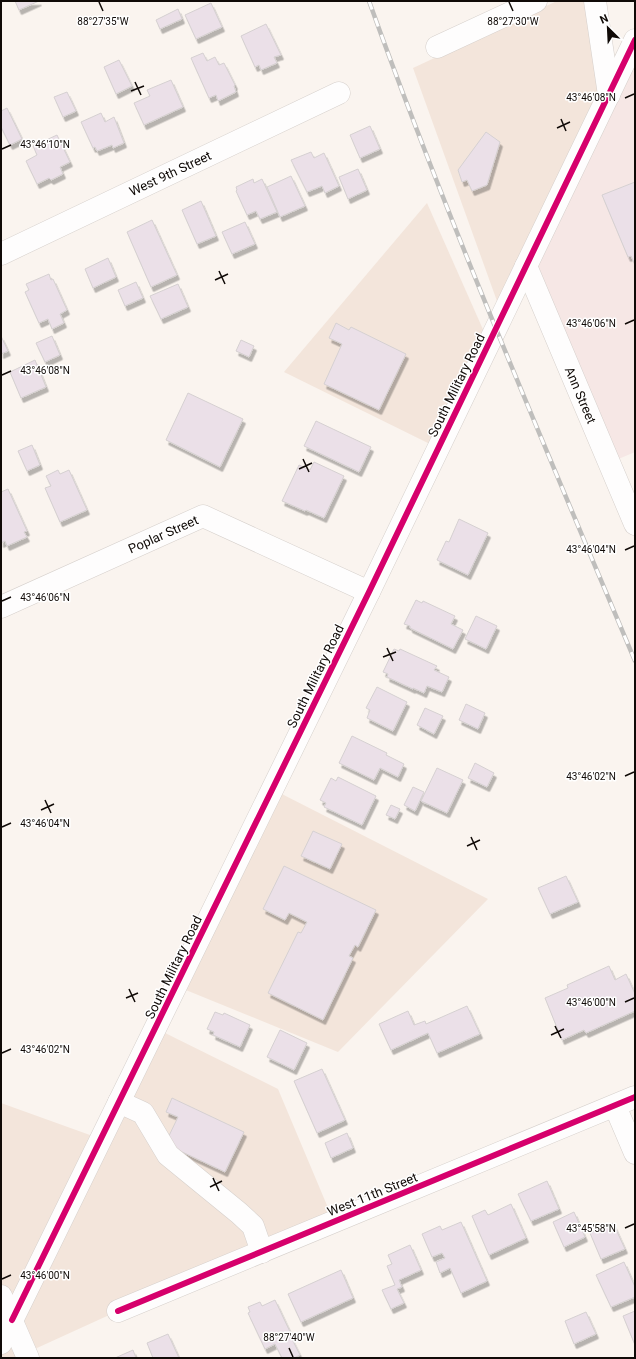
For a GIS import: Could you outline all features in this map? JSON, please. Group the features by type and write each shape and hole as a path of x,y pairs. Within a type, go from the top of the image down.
{"street":[{"path":"437,47 536,1"},
{"path":"595,1 608,95"},
{"name":"South Military Road","path":"1,1343 369,592 635,40"},
{"name":"West 9th Street","path":"1,254 339,93"},
{"name":"Ann Street","path":"526,266 635,524"},
{"name":"Poplar Street","path":"1,607 204,516 369,592"},
{"name":"West 11th Street","path":"118,1311 635,1097"},
{"path":"119,1102 142,1113 168,1155 239,1212 252,1226 262,1252"},
{"path":"615,1106 635,1152"},
{"path":"1,1296 28,1358"}],"shaded area":[{"path":"557,1 595,1 609,95 502,315 413,68"},
{"path":"635,40 635,452 609,463 526,266"},
{"path":"427,203 489,343 438,448 284,372"},
{"path":"272,789 488,899 338,1052 176,986"},
{"path":"155,1028 278,1089 334,1222 118,1311 26,1353 28,1358 1,1358 1,1103 101,1139"}],"building":[{"path":"15,1 39,1 19,10"},
{"path":"211,3 222,27 196,39 185,15"},
{"path":"178,9 182,19 160,29 156,20"},
{"path":"266,24 281,55 274,57 277,63 261,70 259,65 255,67 241,36"},
{"path":"203,53 207,61 215,57 219,65 224,63 235,85 236,92 218,101 216,95 209,98 191,58"},
{"path":"119,60 132,86 116,94 104,67"},
{"path":"171,80 183,107 144,125 134,103 150,96 147,90"},
{"path":"67,92 76,111 63,117 54,97"},
{"path":"7,108 22,139 10,145 1,127 1,111"},
{"path":"101,113 105,122 114,117 124,143 113,148 112,145 97,151 95,147 93,148 81,122"},
{"path":"370,126 380,149 360,158 350,135"},
{"path":"486,132 500,142 487,185 472,191 467,180 462,182 458,170"},
{"path":"57,135 70,162 60,167 63,174 51,180 49,178 37,184 26,161 37,155 33,146"},
{"path":"311,152 314,158 324,153 339,186 325,193 322,186 307,192 291,160"},
{"path":"358,169 367,190 348,199 339,177"},
{"path":"291,176 305,206 280,217 267,187"},
{"path":"253,179 254,183 262,179 277,212 260,219 256,211 247,215 236,191 236,187"},
{"path":"635,182 635,265 631,256 628,257 602,195"},
{"path":"201,201 216,236 197,244 182,210"},
{"path":"152,220 177,275 151,287 127,232"},
{"path":"245,222 255,244 232,254 222,232"},
{"path":"108,258 116,277 93,288 85,269"},
{"path":"49,274 51,280 53,279 67,310 60,314 64,323 52,329 48,319 39,323 25,292 29,290 26,284"},
{"path":"136,282 143,298 125,306 118,290"},
{"path":"178,284 188,307 161,319 150,296"},
{"path":"336,323 349,330 351,327 406,354 379,410 324,384 342,344 329,338"},
{"path":"1,336 8,351 1,354"},
{"path":"52,336 60,355 45,362 36,343"},
{"path":"241,340 254,346 249,357 236,351"},
{"path":"35,360 46,387 21,398 10,372"},
{"path":"188,393 243,419 220,467 166,440"},
{"path":"316,421 371,447 359,472 304,446"},
{"path":"32,445 40,465 27,471 18,451"},
{"path":"314,462 344,476 324,518 282,501 299,465 310,470"},
{"path":"58,470 60,474 69,470 87,510 60,522 45,488 51,486 46,476"},
{"path":"8,489 27,531 24,532 27,537 7,546 5,541 1,543 1,492"},
{"path":"459,519 488,533 468,575 437,560 446,541 449,542"},
{"path":"416,600 422,603 423,601 455,616 451,624 463,630 453,649 404,624"},
{"path":"476,616 497,626 486,649 465,639"},
{"path":"394,649 399,651 400,649 437,666 434,670 449,677 442,692 427,686 424,693 387,677 388,674 383,672"},
{"path":"377,687 407,702 393,731 367,718 370,710 366,708"},
{"path":"466,704 485,713 478,729 459,720"},
{"path":"425,708 443,716 434,734 417,725"},
{"path":"352,736 387,753 386,755 404,764 398,777 380,768 374,780 339,763"},
{"path":"475,763 494,773 487,787 468,778"},
{"path":"437,768 463,780 447,813 421,801"},
{"path":"338,777 376,796 362,825 324,807 326,803 320,800 331,778 336,781"},
{"path":"413,787 424,792 415,811 404,805"},
{"path":"391,805 400,809 395,819 386,815"},
{"path":"313,831 342,844 330,869 301,856"},
{"path":"284,866 376,910 358,947 355,945 349,956 353,958 323,1020 268,993 298,932 301,933 307,922 289,913 285,920 263,909"},
{"path":"566,876 578,902 550,914 538,888"},
{"path":"609,966 615,980 626,974 635,994 635,1011 586,1033 584,1030 562,1040 545,998 568,988 567,985"},
{"path":"467,1006 480,1034 437,1053 428,1033 391,1050 379,1024 408,1011 414,1025 425,1021 426,1024"},
{"path":"215,1012 223,1015 224,1013 250,1025 240,1047 213,1035 214,1032 207,1029"},
{"path":"280,1030 307,1043 294,1070 267,1057"},
{"path":"322,1069 345,1120 317,1133 294,1081"},
{"path":"172,1098 244,1132 225,1172 165,1144 178,1117 166,1112"},
{"path":"347,1133 353,1148 331,1158 325,1143"},
{"path":"547,1181 559,1209 531,1221 518,1194"},
{"path":"511,1204 526,1238 489,1255 472,1216 485,1210 488,1215"},
{"path":"574,1212 585,1237 564,1247 553,1222"},
{"path":"461,1222 487,1281 461,1293 450,1268 440,1273 436,1262 445,1258 442,1253 432,1257 422,1234 440,1226 442,1230"},
{"path":"613,1223 625,1249 601,1259 590,1233"},
{"path":"410,1245 421,1270 399,1280 402,1287 397,1289 404,1303 391,1309 382,1290 395,1285 387,1266 392,1264 388,1255"},
{"path":"624,1262 635,1287 635,1297 611,1307 596,1275"},
{"path":"341,1270 353,1298 301,1322 288,1294"},
{"path":"275,1300 300,1355 294,1358 282,1358 275,1344 265,1349 248,1313 250,1312 248,1307 260,1302 262,1306"},
{"path":"635,1311 635,1345 623,1316"},
{"path":"586,1312 596,1334 574,1344 565,1321"},
{"path":"168,1334 179,1358 153,1358 147,1343"},
{"path":"133,1350 136,1358 115,1358"}],"railway":[{"path":"369,1 431,167 464,250 635,661"}],"cycle path":[{"path":"12,1320 369,592 635,40"},
{"path":"118,1311 635,1097"}]}
